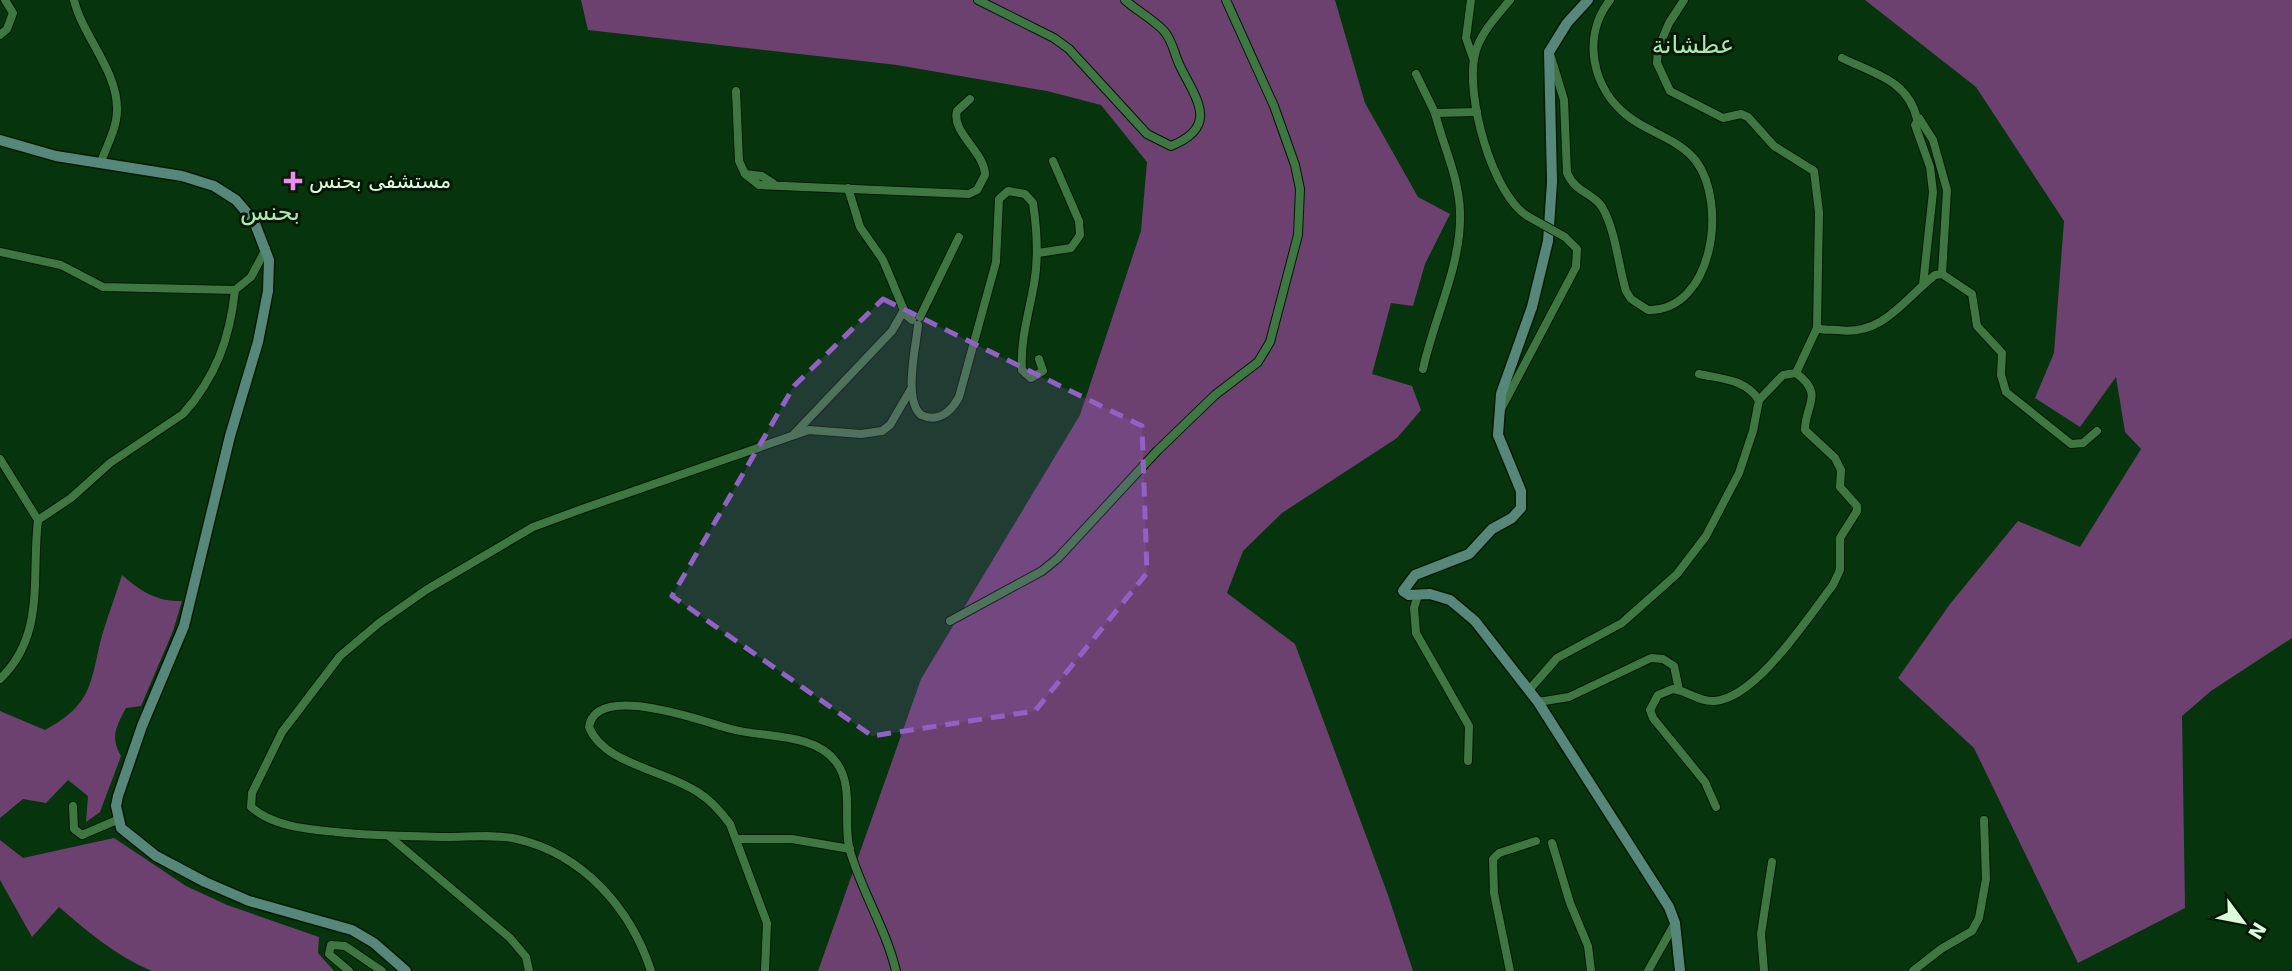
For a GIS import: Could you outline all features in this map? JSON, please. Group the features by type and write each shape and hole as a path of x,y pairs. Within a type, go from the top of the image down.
{"main road":[{"path":"1588,0 1567,23 1549,52 1552,182 1548,242 1532,307 1504,379 1498,435 1521,491 1521,508 1512,518 1492,529 1469,554 1415,575 1403,590 1409,596 1438,596 1457,604 1475,621 1538,702 1642,862 1675,922 1680,971"},
{"path":"2,142 56,156 182,176 214,186 236,200 245,210 266,248 268,291 258,342 228,447 184,626 125,771 116,806 117,820 128,837 137,844 205,882 249,901 352,930 374,943 406,971"}],"street":[{"path":"0,35 6,29 13,13 5,0"},
{"path":"74,0 79,23 115,94 115,124 101,162"},
{"path":"978,0 1054,38 1069,49 1147,134 1171,146 1184,140 1197,126 1201,113 1199,99 1181,69 1171,40 1156,24 1125,0"},
{"path":"950,621 1042,572 1157,451 1215,395 1258,362 1270,342 1298,235 1300,189 1295,165 1274,106 1226,0"},
{"path":"1471,0 1466,38 1474,61 1477,113 1506,195 1515,208 1565,237 1577,249 1576,267 1500,412"},
{"path":"1474,61 1482,35 1510,0"},
{"path":"1549,52 1564,100 1567,173 1575,187 1597,202 1604,213 1626,291 1631,299 1648,310 1666,309 1683,301 1709,253 1713,229 1705,185 1700,168 1690,155 1629,117 1604,88 1596,70 1593,42 1598,18 1610,0"},
{"path":"1684,0 1662,37 1656,59 1670,91 1723,118 1741,114 1748,117 1774,146 1814,171 1819,212 1817,328 1796,373"},
{"path":"1842,58 1900,86 1914,106 1917,119 1915,125 1930,167 1933,192 1923,285"},
{"path":"1416,74 1435,113 1443,146 1457,181 1460,212 1458,240 1423,369"},
{"path":"736,91 739,161 745,174 762,176 772,183 961,196 977,190 985,175 985,168 955,116 970,99"},
{"path":"1435,113 1477,113"},
{"path":"1917,119 1925,123 1933,140 1947,190 1942,274"},
{"path":"1038,253 1071,248 1080,235 1079,221 1053,161"},
{"path":"848,188 860,227 883,260 904,310 917,321"},
{"path":"959,237 917,321 911,389 915,408 930,419 949,411 959,397 996,262 997,204 1005,192 1020,192 1031,199 1038,253 1021,354 1022,370 1031,378 1043,371 1040,359"},
{"path":"0,252 61,265 103,287 235,290 251,277 266,248"},
{"path":"1817,328 1852,332 1869,330 1884,322 1923,285 1942,274"},
{"path":"1942,274 1972,294 1977,326 2002,353 2001,375 2006,392 2071,444 2083,443 2097,431"},
{"path":"38,520 71,498 110,463 177,418 193,403 226,345 235,290"},
{"path":"793,435 892,331 904,310"},
{"path":"1529,690 1557,658 1622,623 1677,574 1719,515 1739,473 1753,432 1759,400 1783,375 1796,373 1805,380 1813,399 1805,430 1835,458 1840,470 1840,486 1857,506 1857,511 1840,538 1840,570 1833,585 1783,649 1741,691 1717,701 1705,701 1679,690 1669,690 1658,695 1650,710 1705,782 1716,807"},
{"path":"1699,374 1743,384 1752,389 1759,400"},
{"path":"651,971 638,939 601,885 562,857 531,844 505,838 390,837 302,829 262,817 251,807 253,793 282,732 340,656 379,623 426,590 533,527 793,435 819,429 861,434 882,431 890,425 911,389"},
{"path":"0,459 38,520 35,584 28,639 16,664 0,679"},
{"path":"1418,595 1414,608 1416,633 1469,726 1468,761"},
{"path":"1538,702 1569,698 1650,658 1663,659 1674,666 1679,690"},
{"path":"765,971 767,923 736,839 720,810 698,791 607,751 589,727 594,714 607,709 640,706 733,730 789,738 817,748 835,760 842,774 850,849 895,971"},
{"path":"73,806 74,829 82,835 117,820"},
{"path":"1913,971 1941,949 1972,932 1979,918 1986,879 1984,820"},
{"path":"390,837 510,938 526,957 529,971"},
{"path":"736,839 792,839 850,849"},
{"path":"1510,971 1494,893 1493,859 1499,853 1536,841"},
{"path":"1552,843 1570,903 1588,946 1591,971"},
{"path":"1764,971 1761,934 1772,862"},
{"path":"1648,971 1675,922"},
{"path":"349,971 329,954 331,945 345,946 382,971"}],"highlighted area":[{"path":"883,299 1142,426 1147,573 1035,711 872,736 672,596 794,386"}],"shaded area":[{"path":"581,0 1335,0 1365,103 1418,197 1450,214 1425,264 1413,306 1391,303 1372,374 1412,386 1421,410 1397,438 1282,513 1243,551 1227,593 1295,644 1388,895 1413,971 818,971 921,679 1080,415 1141,231 1147,162 1101,105 1047,91 897,65 588,30"},
{"path":"1865,0 2292,0 2292,638 2211,691 2182,716 2185,908 2078,963 1974,748 1898,678 1950,604 2018,521 2080,547 2141,449 2125,432 2116,377 2080,427 2035,398 2054,353 2064,221 1976,87"},
{"path":"122,575 149,594 165,600 182,601 173,631 141,706 126,708 117,727 115,737 121,756 100,812 86,822 88,796 68,780 46,803 23,799 0,818 0,711 45,730 71,713 90,684 102,634"},
{"path":"114,838 186,886 227,905 319,937 318,953 334,971 152,971 114,951 59,907 32,937 0,880 0,840 23,858"}],"place":[{"name":"مستشفى بحنس","path":"293,181"}],"district":[{"name":"عطشانة","path":"1693,45"},
{"name":"بحنس","path":"270,212"}]}
